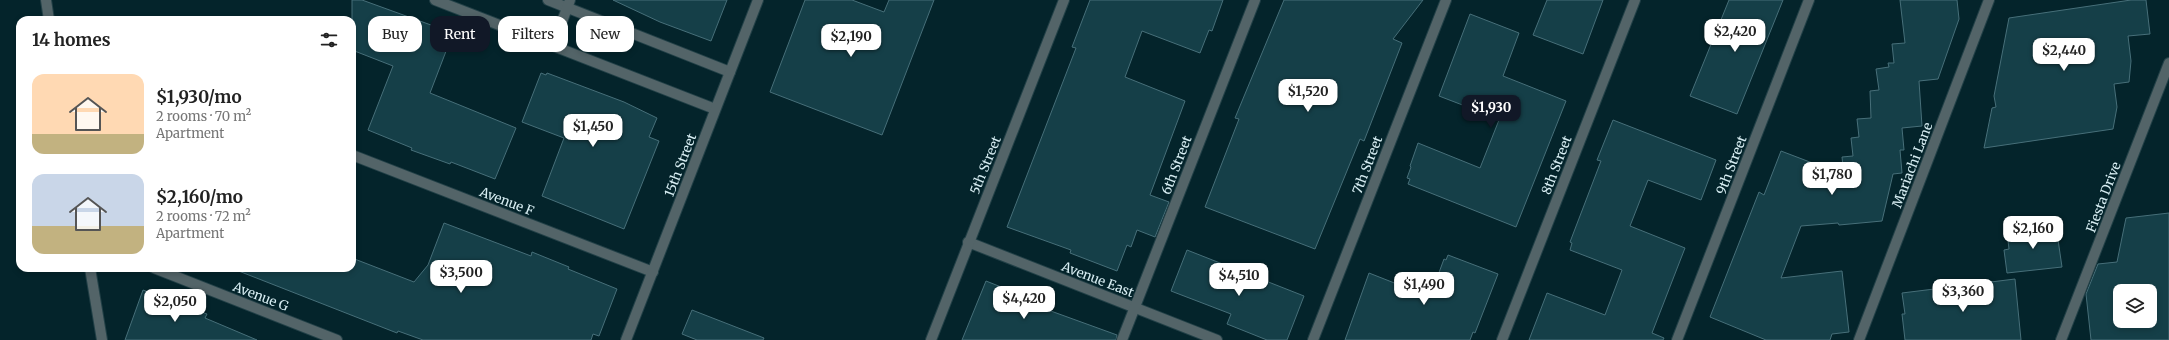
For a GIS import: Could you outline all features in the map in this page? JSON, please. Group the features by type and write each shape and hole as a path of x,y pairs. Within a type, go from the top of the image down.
{"lane":[{"path":"46,0 48,16"},
{"path":"435,0 498,25"},
{"path":"548,0 569,4 730,72"},
{"name":"15th Street","path":"626,340 758,0"},
{"name":"5th Street","path":"931,340 968,242 1064,0"},
{"name":"6th Street","path":"1122,340 1255,0"},
{"name":"7th Street","path":"1313,340 1446,0"},
{"name":"8th Street","path":"1502,340 1636,0"},
{"name":"9th Street","path":"1677,340 1809,0"},
{"name":"Mariachi Lane","path":"1859,340 1989,0"},
{"path":"564,16 569,4"},
{"path":"568,52 715,109"},
{"name":"Fiesta Drive","path":"2061,340 2169,62"},
{"name":"Avenue F","path":"356,157 653,272"},
{"name":"Avenue East","path":"968,242 1217,340"},
{"path":"91,272 102,340"},
{"name":"Avenue G","path":"164,272 337,340"}],"building":[{"path":"352,0 362,0 406,16 368,16 368,52 422,52 422,22 430,25 430,52 446,52 430,93 516,128 495,179 451,162 450,164 411,150 412,148 368,130 393,66 356,52 356,16 352,16"},
{"path":"613,0 727,0 711,41 660,22"},
{"path":"805,0 852,0 884,12 889,0 934,0 882,135 770,92"},
{"path":"1090,0 1223,0 1212,31 1209,30 1200,53 1142,31 1125,77 1185,101 1150,195 1169,202 1155,237 1137,230 1131,247 1127,245 1117,271 1070,253 1071,250 1007,227 1076,48 1072,47"},
{"path":"1284,0 1423,0 1393,39 1402,43 1364,141 1360,139 1315,249 1205,207 1239,119 1235,118"},
{"path":"1547,0 1603,0 1583,54 1533,35"},
{"path":"1729,0 1783,0 1737,114 1690,96"},
{"path":"1900,0 1957,0 1959,19 1938,79 1919,81 1922,126 1902,128 1904,150 1900,150 1902,173 1893,174 1882,221 1839,225 1838,223 1801,226 1781,278 1842,271 1849,332 1832,334 1830,340 1766,340 1710,317 1759,192 1764,195 1781,151 1844,175 1842,157 1853,156 1851,138 1859,137 1857,119 1871,118 1870,91 1879,90 1876,69 1889,67 1888,63 1894,63 1892,44 1905,43"},
{"path":"2131,0 2146,0 2150,34 2128,36 2131,61 2129,82 2114,84 2117,107 2113,129 1984,148 1992,108 1996,107 1994,96 2009,18"},
{"path":"1470,14 1519,33 1503,76 1566,101 1516,227 1408,184 1410,179 1407,178 1418,143 1480,168 1499,120 1439,96"},
{"path":"541,73 546,75 547,73 624,102 657,118 649,137 659,141 624,229 542,196 564,138 522,122"},
{"path":"1613,120 1716,160 1701,200 1648,180 1630,226 1685,248 1652,333 1664,338 1663,340 1529,340 1547,293 1605,315 1622,270 1570,250 1572,243 1570,242 1601,161 1597,160"},
{"path":"2169,213 2169,340 2091,340 2086,294 2098,264 2117,262 2126,218"},
{"path":"444,223 531,256 532,252 569,267 568,269 617,289 599,336 593,334 591,340 423,340 398,331 397,333 241,272 356,272 356,260 414,282 428,265"},
{"path":"2056,226 2062,267 2007,273 2004,250 2009,249 2007,232"},
{"path":"1187,250 1304,296 1287,340 1267,340 1227,324 1231,314 1171,291"},
{"path":"1448,255 1498,274 1475,333 1473,332 1470,340 1345,340 1369,273 1430,297 1444,259 1446,260"},
{"path":"2015,279 2021,340 1905,340 1902,314 1905,314 1902,293"},
{"path":"986,281 1039,302 1037,306 1117,335 1116,340 962,340"},
{"path":"143,290 207,314 205,318 257,340 125,340"},
{"path":"692,310 764,338 763,340 697,340 682,334"}]}
